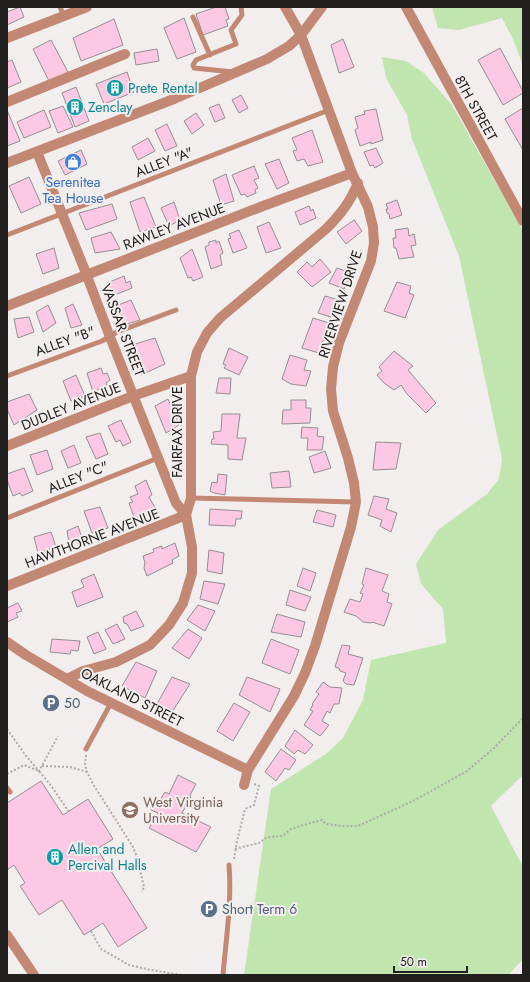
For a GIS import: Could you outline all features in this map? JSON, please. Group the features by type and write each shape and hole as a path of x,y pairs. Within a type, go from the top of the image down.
{"street":[{"path":"7,38 62,12 87,7"},
{"name":"RIVERVIEW DRIVE","path":"245,783 248,770 294,696 305,673 315,646 351,527 356,502 354,483 348,458 333,411 331,389 333,367 338,343 371,261 374,243 373,227 368,207 352,173 301,35 285,7"},
{"path":"7,163 174,98 267,59 289,46 301,35 322,7"},
{"name":"8TH STREET","path":"406,7 523,221"},
{"path":"7,102 125,54"},
{"name":"VASSAR STREET","path":"37,152 176,503 186,515"},
{"name":"RAWLEY AVENUE","path":"7,306 263,206 352,173"},
{"name":"FAIRFAX DRIVE","path":"67,679 83,671 116,662 150,644 169,626 183,603 192,573 192,548 186,515 191,498 191,376 197,352 207,333 220,318 326,229 340,215 352,198 358,183"},
{"name":"DUDLEY AVENUE","path":"7,446 133,396 191,376"},
{"name":"HAWTHORNE AVENUE","path":"7,586 186,515"},
{"name":"OAKLAND STREET","path":"7,642 67,679 111,703 248,770"},
{"path":"7,935 34,975"}],"lane":[{"path":"237,72 194,68 193,65 196,60 236,44 231,30 242,15 241,7"},
{"path":"193,17 210,55"},
{"name":"ALLEY \"A\"","path":"7,235 329,110"},
{"name":"ALLEY \"B\"","path":"7,376 90,346 110,337 117,332 176,310"},
{"name":"ALLEY \"C\"","path":"7,518 158,458"},
{"path":"191,498 356,502"},
{"path":"86,749 111,703"},
{"path":"223,975 230,880 229,865"}],"path":[{"path":"235,849 259,843 267,837 283,836 291,829 322,820 326,824 342,826 358,826 372,821 415,800 467,771 494,748 523,718"},
{"path":"7,729 26,756 52,787 69,812"},
{"path":"39,771 58,736"},
{"path":"86,749 85,765 87,772 133,847 137,857 144,887 142,892"},
{"path":"7,774 24,765 39,771"},
{"path":"42,766 70,767 87,772"},
{"path":"230,880 235,849 245,809 254,805 259,786 245,783"},
{"path":"90,931 101,950 129,964 151,970 182,975"}],"green space":[{"path":"432,7 523,7 523,65 512,37 502,18 459,30 438,28"},
{"path":"382,57 406,61 424,73 452,105 523,231 523,775 491,806 523,867 523,959 508,975 244,975 271,789 326,754 343,738 363,700 371,660 446,643 443,609 421,584 416,564 438,530 487,494 499,479 502,459 459,256 412,139 407,115 386,78"}],"building":[{"path":"20,7 24,17 7,25 7,12"},
{"path":"216,7 225,7 229,19 226,20 228,26 203,35 196,14"},
{"path":"184,18 196,52 177,59 164,28"},
{"path":"114,19 123,45 81,61 73,38"},
{"path":"343,39 354,67 339,73 331,45"},
{"path":"51,40 69,74 50,83 33,49"},
{"path":"500,48 523,91 523,93 503,105 478,60"},
{"path":"157,49 159,61 136,65 134,53"},
{"path":"12,60 21,82 7,88 7,62"},
{"name":"Prete Rental","path":"127,72 134,92 104,104 96,84"},
{"name":"Zenclay","path":"76,87 89,121 75,127 62,93"},
{"path":"241,95 248,108 239,113 232,100"},
{"path":"219,104 225,118 215,122 209,108"},
{"path":"63,106 73,127 58,133 49,111"},
{"path":"523,108 523,150 505,119"},
{"path":"376,109 383,140 360,146 355,130 358,128 355,117 365,114 364,111"},
{"path":"7,110 20,141 7,146"},
{"path":"44,110 51,127 24,138 17,122"},
{"path":"196,113 204,125 192,134 184,121"},
{"path":"167,124 177,146 165,151 155,130"},
{"path":"312,130 323,162 308,166 304,159 297,161 293,151 297,150 292,138"},
{"path":"148,138 155,151 138,160 132,147"},
{"path":"376,148 383,163 375,168 373,165 370,166 364,152"},
{"name":"Serenitea Tea House","path":"81,150 87,164 65,175 58,161"},
{"path":"279,159 289,183 277,189 265,164"},
{"path":"254,166 259,178 254,180 258,188 255,190 256,193 247,197 245,194 241,195 232,175"},
{"path":"226,174 234,201 221,205 213,180"},
{"path":"29,177 41,204 21,213 9,186"},
{"path":"144,197 156,227 140,232 130,202"},
{"path":"397,200 402,215 390,219 389,214 387,213 386,209 388,209 386,204"},
{"path":"174,202 180,220 169,226 161,208"},
{"path":"112,204 117,219 86,230 79,213"},
{"path":"309,206 311,211 313,209 316,218 300,225 295,212"},
{"path":"354,220 362,231 346,244 337,232"},
{"path":"269,222 281,248 266,253 257,227"},
{"path":"408,228 409,236 414,234 416,245 411,246 414,257 399,259 396,248 394,248 393,238 396,238 395,230"},
{"path":"239,230 247,248 233,253 228,239 231,238 229,234"},
{"path":"111,232 120,249 95,253 91,238"},
{"path":"216,240 216,243 219,241 223,253 220,255 222,265 211,269 205,247 209,245 209,242"},
{"path":"54,248 59,268 43,274 36,254"},
{"path":"192,249 203,277 193,281 191,277 188,278 180,258"},
{"path":"320,259 331,272 312,287 297,272 307,262 312,267"},
{"path":"337,268 351,273 344,289 329,283"},
{"path":"124,276 126,283 130,281 132,288 110,297 107,283"},
{"path":"397,282 411,286 409,293 414,295 405,318 384,311"},
{"path":"325,296 339,300 336,307 338,309 337,314 333,313 331,317 318,313"},
{"path":"131,300 140,320 124,325 118,305"},
{"path":"73,304 82,325 71,328 65,308"},
{"path":"48,305 56,323 43,332 36,312"},
{"path":"29,317 34,332 18,338 14,319"},
{"path":"313,318 329,323 319,353 302,348"},
{"path":"155,338 165,364 141,375 132,345"},
{"path":"229,348 248,357 239,375 224,368 226,365 223,364"},
{"path":"394,351 413,366 408,370 436,403 426,413 407,394 401,385 394,390 384,383 377,375 382,371 379,367"},
{"path":"290,355 307,360 304,370 311,371 306,386 291,384 282,379"},
{"path":"101,368 103,374 107,373 110,380 106,383 107,386 93,392 87,373"},
{"path":"76,375 85,396 71,401 63,381"},
{"path":"219,378 231,378 230,394 216,393"},
{"path":"29,394 37,410 14,425 7,409 7,402"},
{"path":"168,399 179,425 166,433 155,406"},
{"path":"291,400 306,400 306,408 311,408 310,423 282,424 283,410 291,410"},
{"path":"222,414 240,414 237,438 246,438 242,460 228,459 228,445 211,444 212,439 214,439 213,432 221,431"},
{"path":"121,420 131,442 123,446 120,440 116,442 108,426"},
{"path":"302,427 318,428 317,436 324,437 322,450 307,450 308,438 301,438"},
{"path":"100,433 108,454 96,459 86,437"},
{"path":"376,442 401,443 396,469 373,470"},
{"path":"74,445 81,463 68,468 61,451"},
{"path":"47,450 53,469 37,475 30,455"},
{"path":"325,451 331,468 314,473 309,457"},
{"path":"24,468 33,491 22,496 20,493 13,496 7,480 7,474"},
{"path":"289,471 291,487 272,488 270,473"},
{"path":"218,474 227,475 225,495 210,491 212,482 217,483"},
{"path":"146,480 152,495 149,497 157,511 135,520 129,503 133,502 130,497 138,494 135,486"},
{"path":"374,496 389,499 386,509 397,513 391,532 380,526 382,520 368,515"},
{"path":"100,507 108,528 92,533 84,511"},
{"path":"210,509 242,511 241,519 236,519 235,526 209,525"},
{"path":"317,510 336,515 333,527 313,522"},
{"path":"78,526 83,541 69,543 67,531"},
{"path":"51,532 56,547 38,553 34,537"},
{"path":"175,543 179,556 172,560 173,563 147,576 144,568 145,563 143,556 154,552 153,549 162,546 162,549"},
{"path":"209,550 224,553 222,574 207,571"},
{"path":"303,568 316,573 310,591 297,586"},
{"path":"366,568 388,575 382,591 389,594 387,602 392,604 384,626 372,622 363,622 356,616 344,612 350,599 360,602 363,594 360,593 364,585 362,584"},
{"path":"94,574 103,597 77,607 72,592 84,587 81,580"},
{"path":"204,581 225,584 218,604 200,599"},
{"path":"290,590 311,597 305,611 286,605"},
{"path":"18,603 22,611 16,613 18,617 7,622 7,608"},
{"path":"198,605 215,611 205,631 187,620"},
{"path":"136,611 144,626 131,631 127,624 124,623 123,617"},
{"path":"277,614 305,622 301,637 271,632"},
{"path":"117,624 125,639 113,644 105,630"},
{"path":"188,629 202,638 189,659 172,648"},
{"path":"98,632 106,649 94,654 87,637"},
{"path":"52,639 80,641 78,651 71,650 70,654 50,652"},
{"path":"271,639 299,650 290,674 262,663"},
{"path":"342,645 350,646 348,654 363,658 354,685 346,684 343,681 346,673 335,667"},
{"path":"136,662 157,671 145,698 122,686"},
{"path":"172,677 190,684 172,712 157,704"},
{"path":"247,677 280,689 270,712 239,695"},
{"path":"323,682 330,687 342,688 339,704 334,704 330,713 327,711 322,721 329,725 320,736 304,725 313,711 310,710 313,705 312,704 319,694 316,692"},
{"path":"234,703 250,712 233,741 217,731"},
{"path":"295,730 313,745 305,754 298,750 294,754 285,746"},
{"path":"281,749 296,760 289,770 285,768 276,781 265,772"},
{"path":"178,775 196,784 190,795 191,798 182,813 211,827 196,852 149,828 158,813 151,810 156,799 160,800 165,792 169,794"},
{"name":"Allen and Percival Halls","path":"41,781 63,815 88,799 113,839 97,849 147,928 118,947 103,923 84,935 62,900 39,915 20,886 25,883 14,865 7,870 7,803"}],"place":[{"name":"Prete Rental","path":"115,88"},
{"name":"Zenclay","path":"75,107"},
{"name":"Serenitea Tea House","path":"73,162"},
{"name":"50","path":"51,703"},
{"name":"West Virginia University","path":"130,810"},
{"name":"Allen and Percival Halls","path":"55,857"},
{"name":"Short Term 6","path":"209,909"}]}
